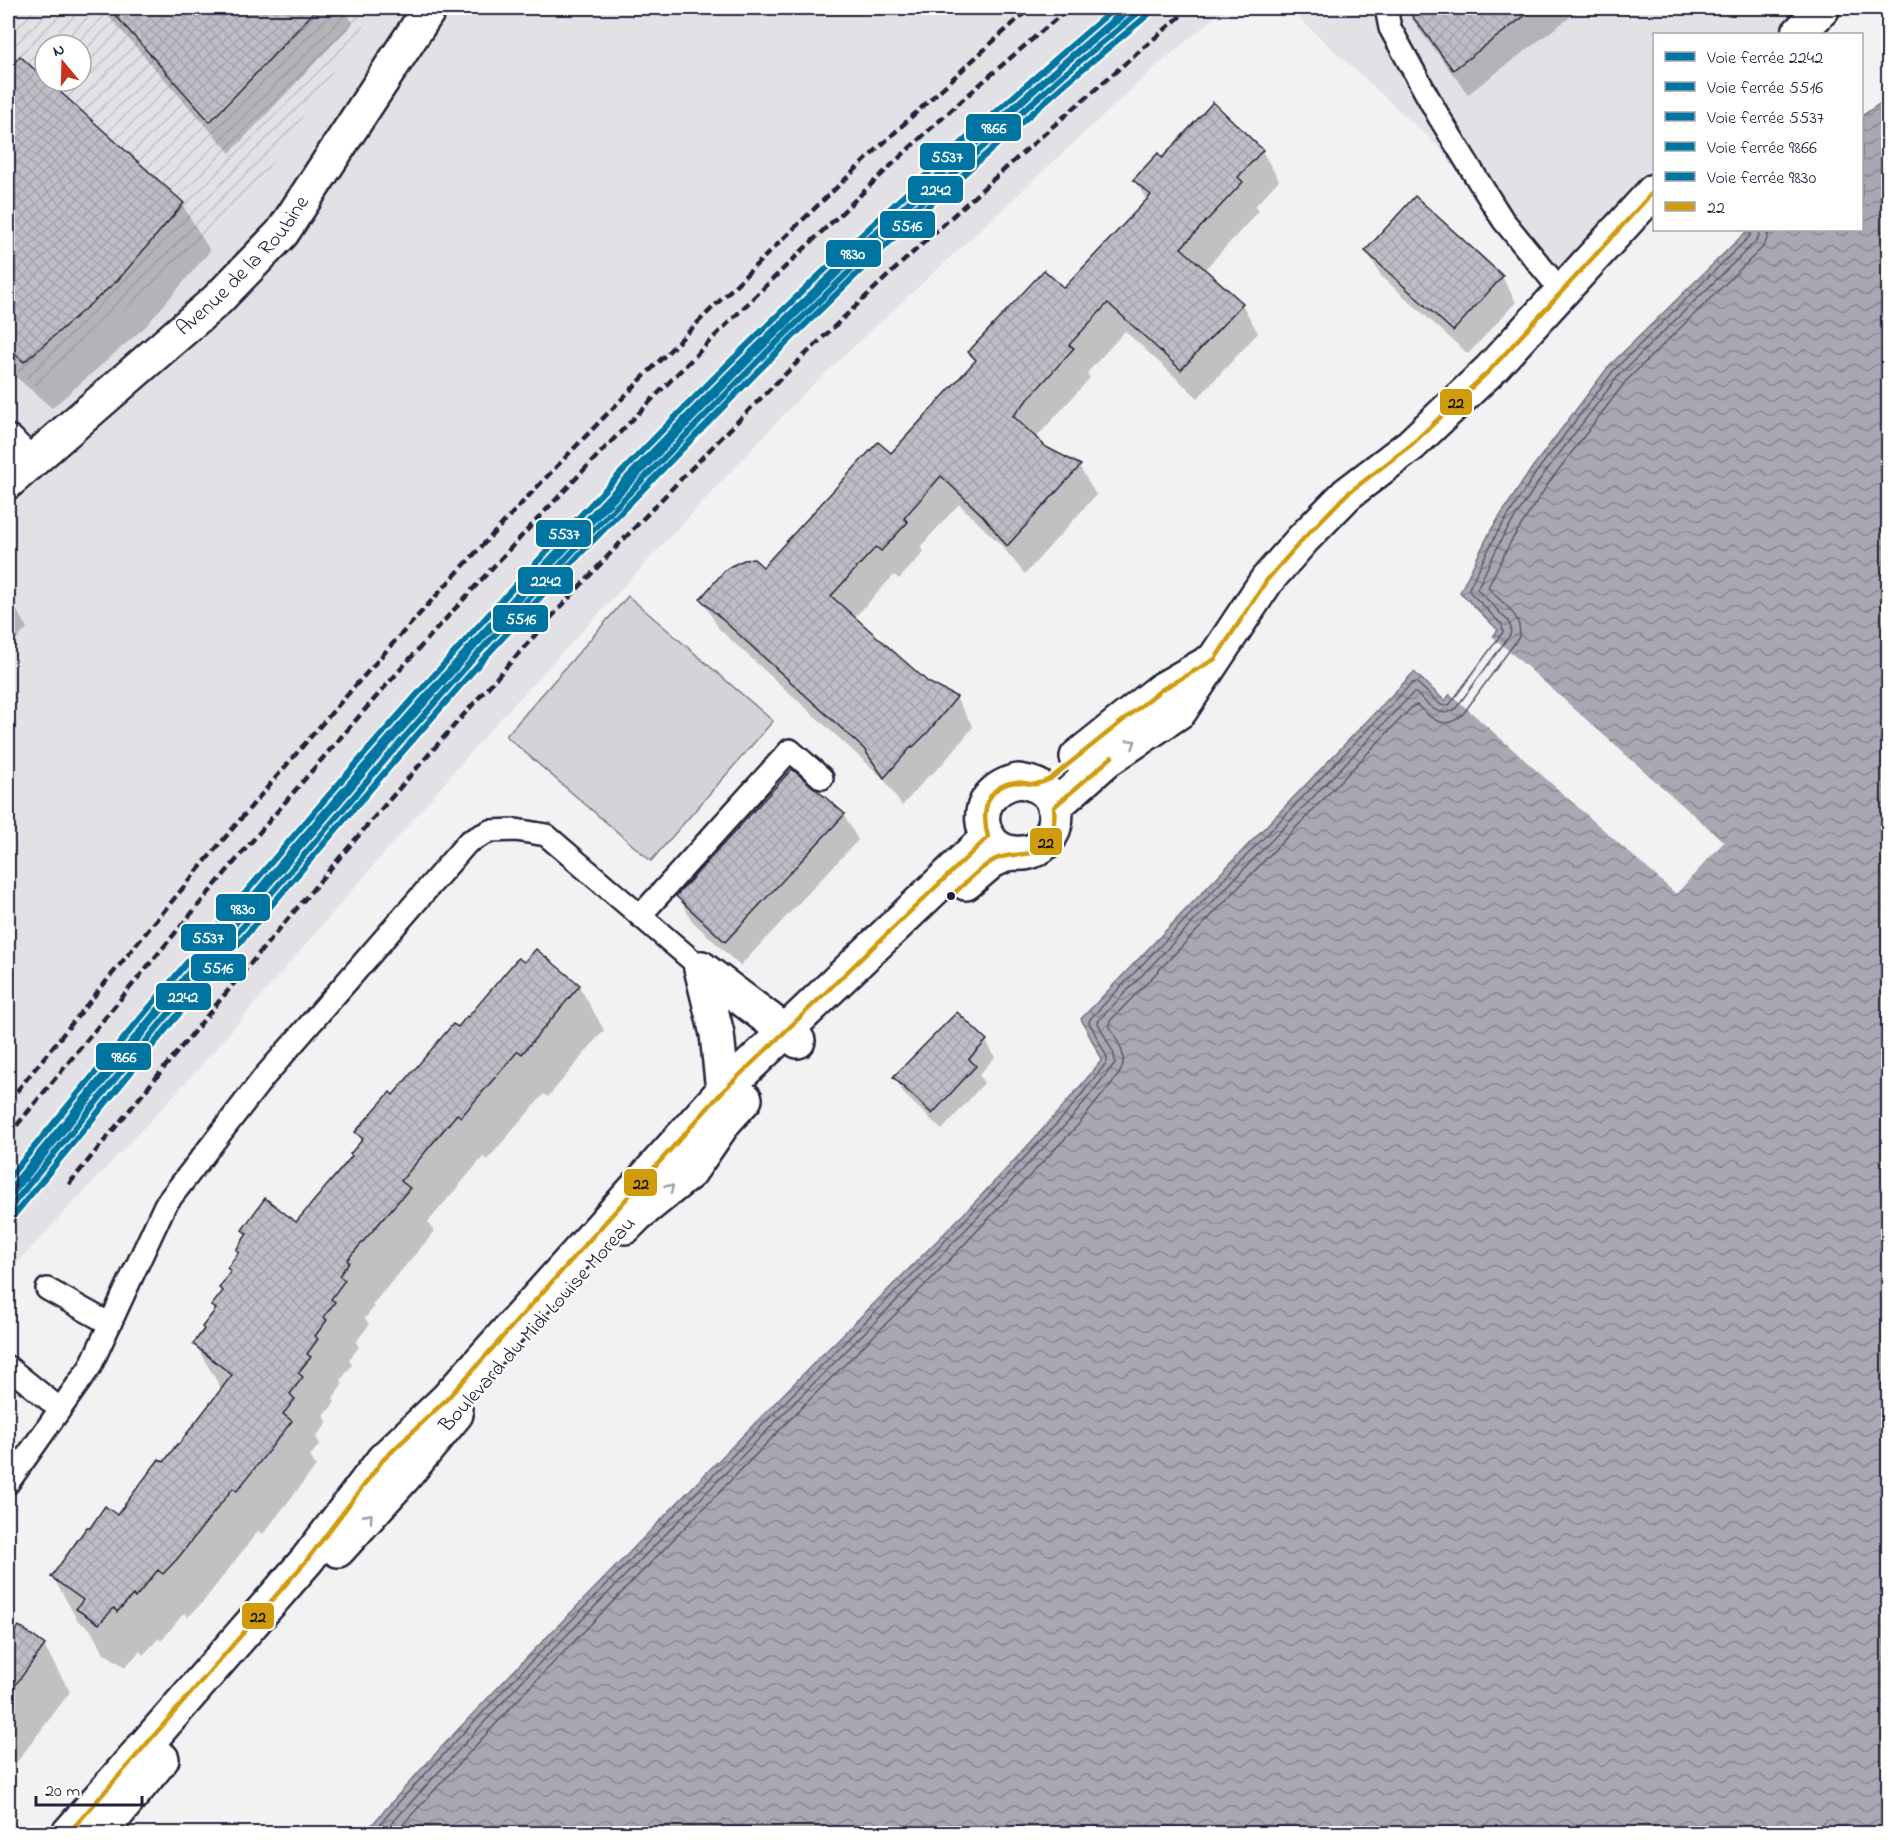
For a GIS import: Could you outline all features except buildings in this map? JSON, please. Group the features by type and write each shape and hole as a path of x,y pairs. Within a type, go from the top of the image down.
{"main road":[{"name":"Avenue de la Roubine","path":"14,463 218,300 282,233 430,8"},
{"path":"1799,33 1823,8"},
{"path":"999,845 984,825 983,812 987,800 995,791 1006,784 1018,782 1045,796 1050,779 1161,690 1215,659 1268,580 1303,539 1347,494 1411,445 1474,385 1653,192"},
{"name":"Boulevard du Midi Louise Moreau","path":"68,1833 307,1560 383,1460 447,1399 723,1091 791,1036 992,861 999,845 1022,854 1035,851 1046,843 1053,832 1056,819 1045,796"},
{"path":"701,968 791,1036"},
{"path":"701,968 717,1034 723,1091"},
{"name":"Boulevard du Midi Louise Moreau","path":"100,1833 319,1571 404,1477 456,1414 637,1215 690,1172 724,1121 791,1036"}],"lane":[{"path":"1386,8 1390,28 1472,172 1503,220 1562,292"},
{"path":"640,916 790,750 822,778"},
{"path":"9,1476 90,1367 165,1205 264,1077 468,842 490,831 516,830 546,835 701,968"},
{"path":"47,1289 110,1324"},
{"path":"8,1367 60,1409"}],"shaded area":[{"path":"8,8 1226,8 1151,71 804,393 490,730 201,1066 8,1273"},
{"path":"8,8 376,8 249,197 38,389 8,363"},
{"path":"1288,8 1799,8 1775,33 1653,33 1653,168 1544,289 1439,147"},
{"path":"628,596 773,721 651,861 506,736"}],"water":[{"path":"1888,98 1888,1833 364,1834 420,1770 507,1678 789,1388 964,1214 1069,1100 1102,1060 1081,1019 1414,672 1445,701 1498,630 1460,592 1491,530 1532,468 1609,366 1747,231 1863,231 1863,115"}],"pier":[{"path":"1491,635 1724,842 1676,894 1448,692"}],"railway":[{"path":"8,1102 278,775 389,648 516,509 731,289 879,147 1030,8"},
{"path":"8,1136 345,732 552,504 690,361 832,222 931,128 1069,8"},
{"path":"69,1184 399,788 571,596 659,502 749,410 910,255 1077,105 1190,8"}],"rail line":[{"name":"5537","path":"8,1179 296,833 444,664 597,498 722,370 850,246 1115,8"},
{"name":"9866","path":"8,1199 159,1013 385,748 475,646 571,543 758,351 899,213 1057,70 1133,8"},
{"name":"2242","path":"8,1210 165,1018 391,753 480,651 576,548 763,356 904,218 1062,76 1144,8"},
{"name":"9830","path":"14,1184 302,838 450,669 602,504 727,376 855,252 1120,14"},
{"name":"5516","path":"14,1215 171,1023 397,758 486,656 581,553 768,361 909,223 1067,82 1149,14"}],"transit line":[{"name":"22","path":"68,1834 307,1560 383,1460 447,1399 723,1091 988,837 985,818 988,801 992,794 1007,784 1017,782 1036,784 1050,779 1161,690 1215,659 1267,580 1303,539 1347,494 1411,445 1490,370 1653,192"},
{"name":"22","path":"951,896 994,860 1008,855 1030,853 1043,846 1053,828 1054,807 1112,757"}]}
